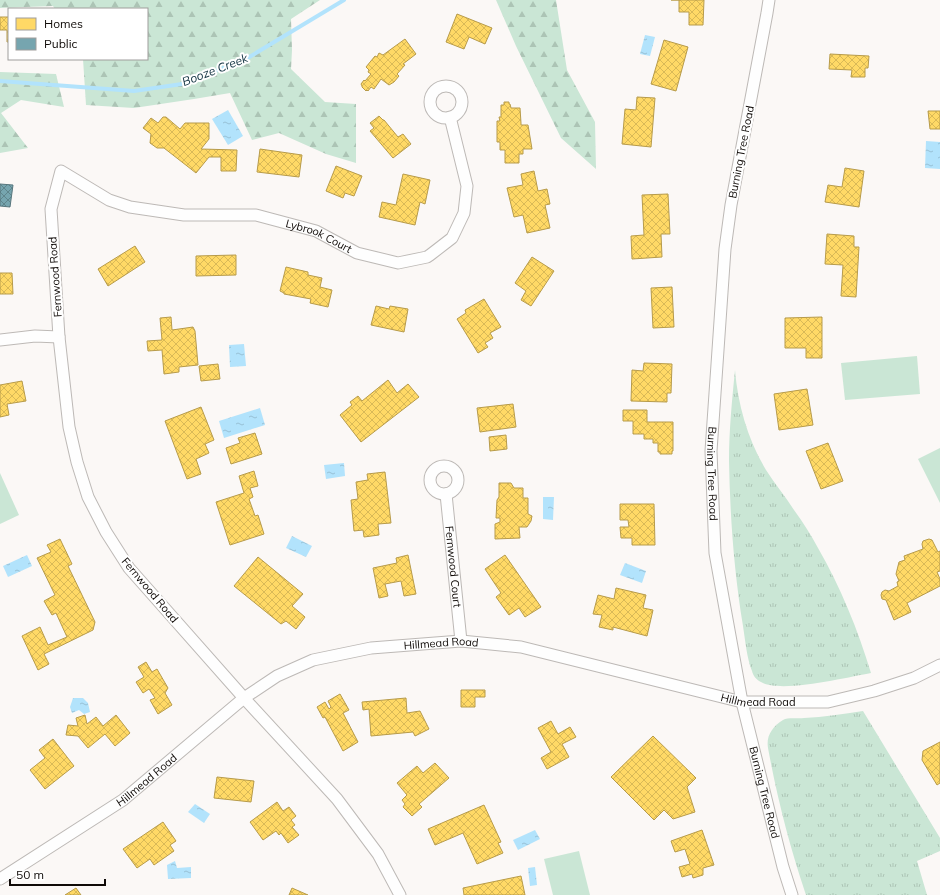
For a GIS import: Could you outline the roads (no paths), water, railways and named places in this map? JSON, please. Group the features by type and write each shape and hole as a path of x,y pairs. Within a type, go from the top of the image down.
{"street":[{"name":"Burning Tree Road","path":"768,0 766,20 729,220 711,451 715,553 742,702 783,867 792,895"},
{"name":"Lybrook Court","path":"61,171 109,200 130,207 184,215 256,216 316,231 357,253 398,263 427,257 430,255 452,238 464,213 467,186 450,118"},
{"name":"Fernwood Road","path":"61,171 51,209 59,337 69,427 77,462 88,497 106,532 129,568 244,698 337,799 378,854 400,895"},
{"path":"0,340 35,336 59,337"},
{"name":"Fernwood Court","path":"446,494 461,641"},
{"name":"Hillmead Road","path":"0,879 123,800 244,698 277,676 313,660 371,648 461,641 521,647 742,702 828,702 874,691 914,678 940,665"}],"water":[{"path":"645,35 655,37 650,56 640,54"},
{"path":"228,110 243,136 228,145 212,119"},
{"path":"926,141 940,142 940,169 925,168"},
{"path":"244,344 246,366 230,367 229,345"},
{"path":"260,408 265,425 224,438 219,421"},
{"path":"344,463 345,476 326,479 324,465"},
{"path":"543,497 554,497 553,520 543,519"},
{"path":"292,536 312,546 306,557 286,548"},
{"path":"27,555 32,566 8,577 3,566"},
{"path":"625,563 646,571 642,583 620,575"},
{"path":"73,698 83,698 88,703 90,712 84,714 79,710 72,713 70,707"},
{"path":"195,804 210,814 204,823 188,812"},
{"path":"535,830 540,839 518,850 513,840"},
{"path":"175,861 177,868 191,867 191,878 168,879 167,865"},
{"path":"535,867 537,885 530,886 528,868"}],"waterway":[{"name":"Booze Creek","path":"0,81 134,91 182,84 246,59 344,0"}]}
